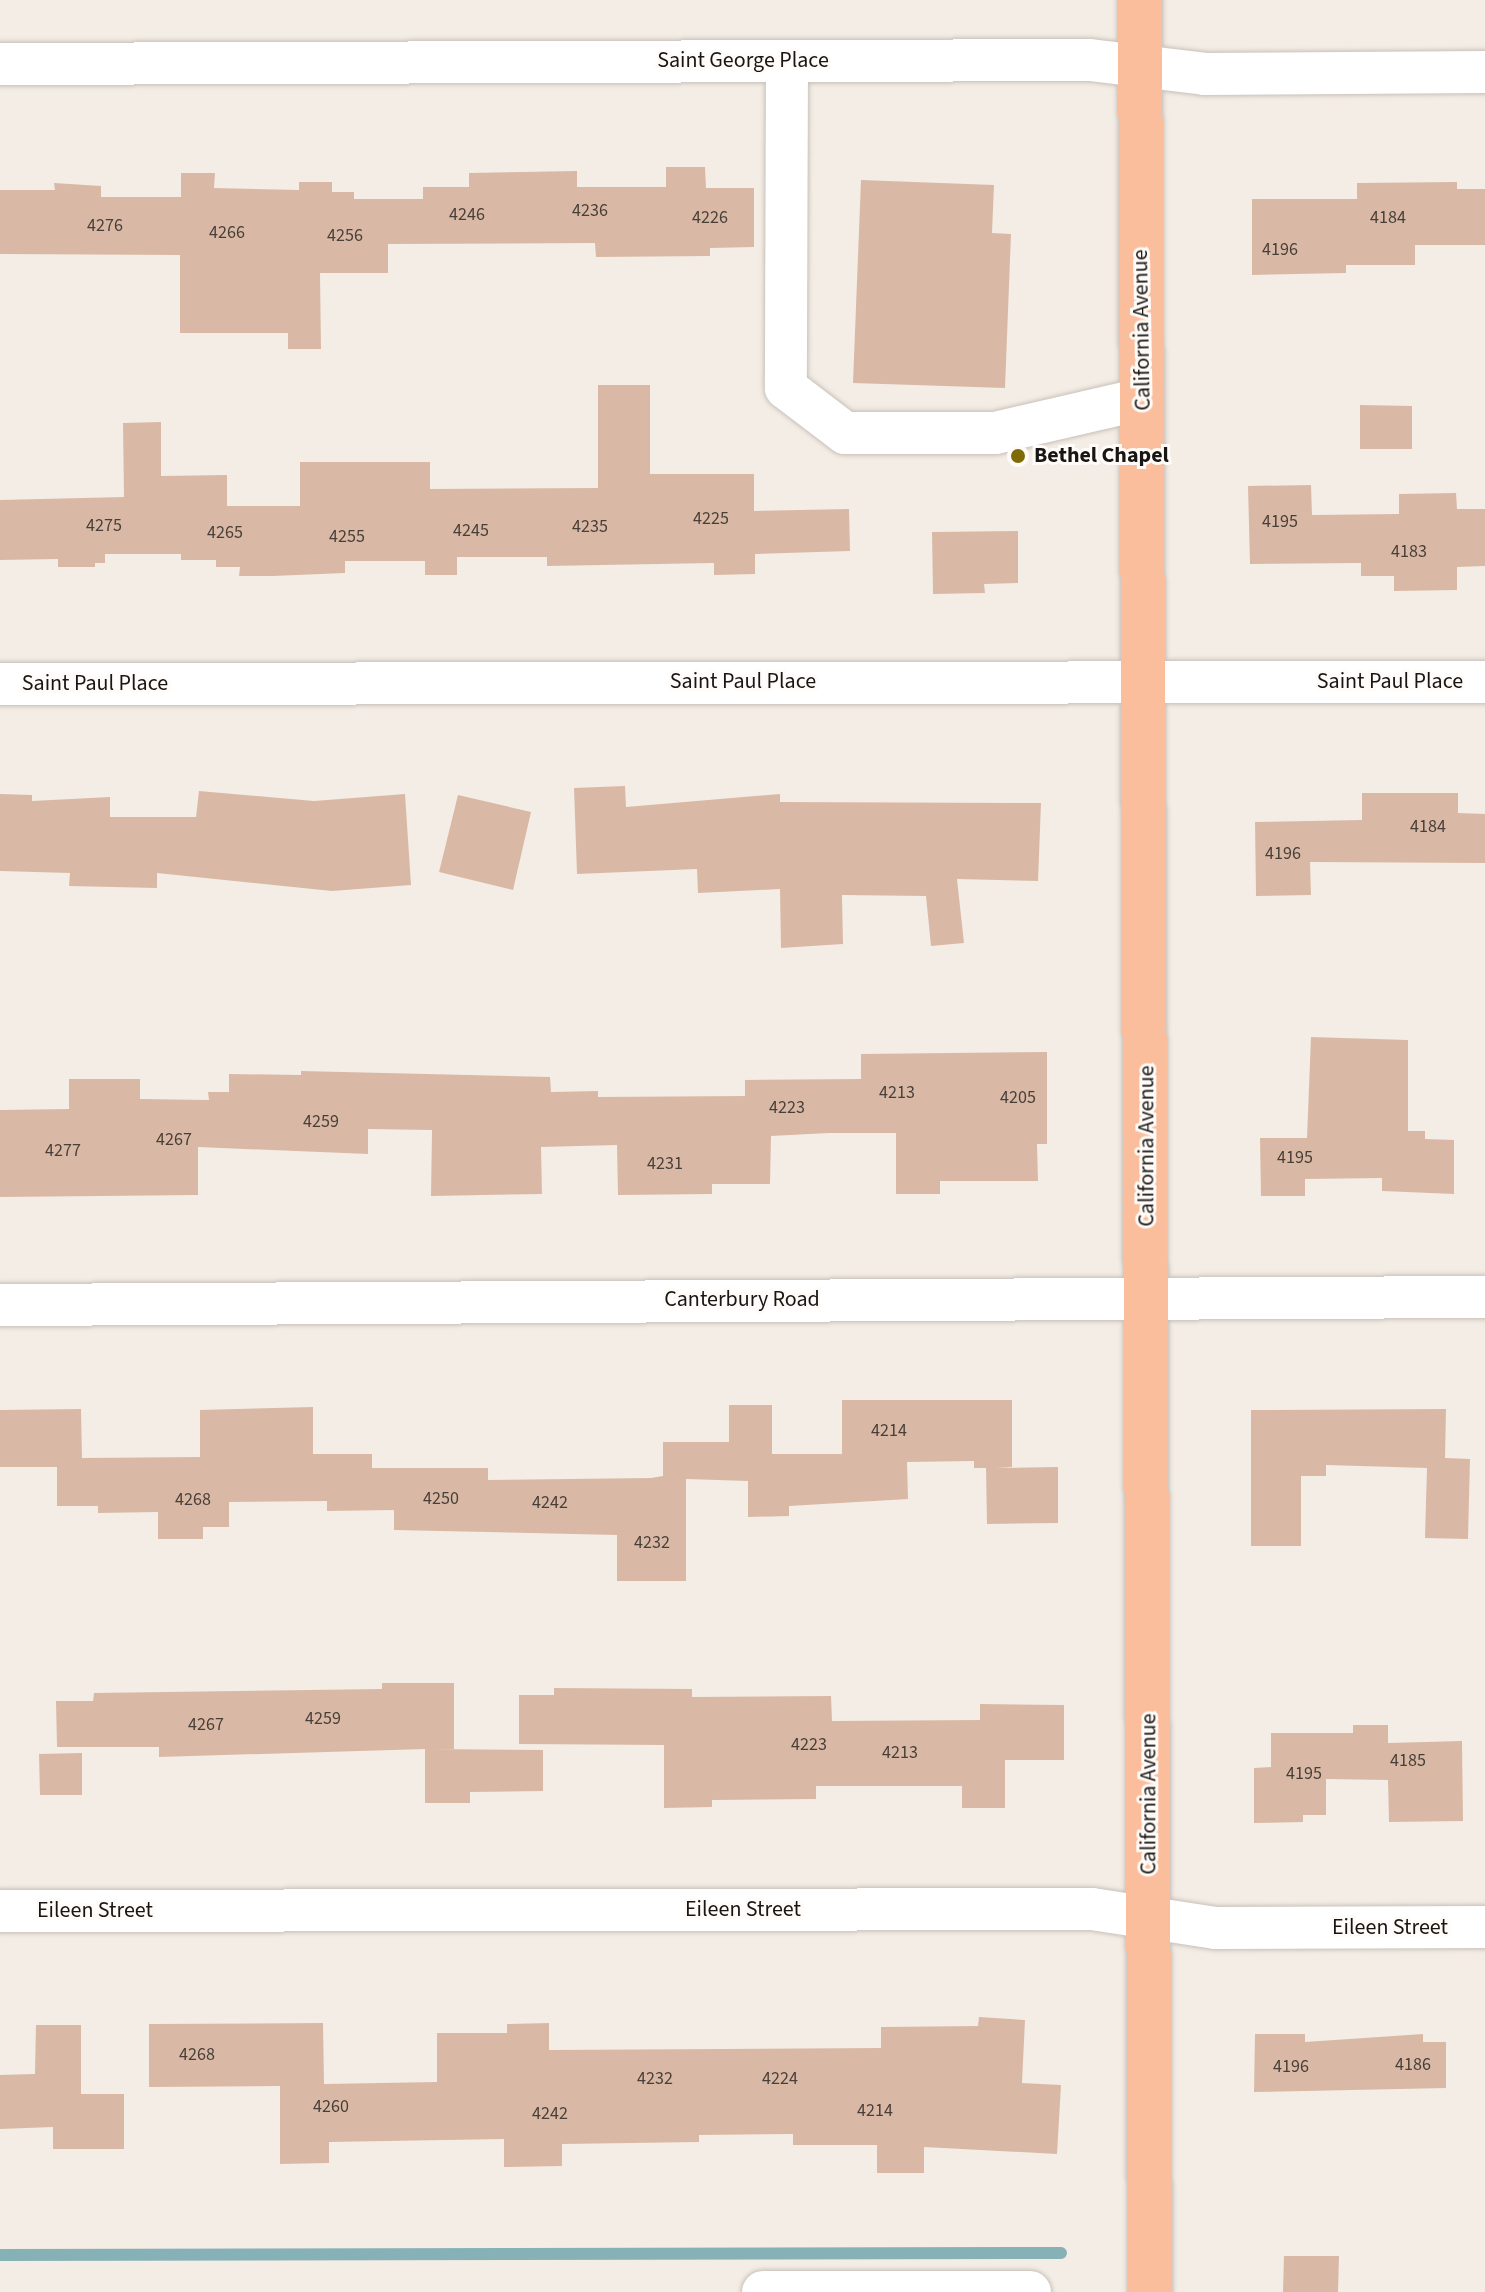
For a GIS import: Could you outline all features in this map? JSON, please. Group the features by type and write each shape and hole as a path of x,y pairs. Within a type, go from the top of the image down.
{"main road":[{"name":"California Avenue","path":"1140,0 1150,2292"}],"street":[{"name":"Saint George Place","path":"0,64 1090,60 1205,74 1485,72"},
{"path":"787,61 786,388 845,433 995,433 1142,399"},
{"name":"Saint Paul Place","path":"0,684 1145,680 1485,682"},
{"name":"Canterbury Road","path":"0,1305 1485,1297"},
{"name":"Eileen Street","path":"0,1911 1092,1909 1216,1928 1485,1927"},
{"path":"763,2292 1030,2292"}],"building":[{"path":"666,167 705,167 706,188 754,188 754,247 710,248 710,256 596,257 595,243 388,244 388,273 320,273 321,349 288,349 288,333 180,333 180,255 0,254 0,190 55,190 54,183 101,186 101,197 181,197 181,173 215,173 214,188 299,190 299,182 332,182 332,192 354,192 354,199 423,199 423,187 469,187 469,173 577,171 577,187 666,187"},
{"path":"861,180 994,185 992,233 1011,234 1005,388 853,383"},
{"path":"1457,182 1457,189 1485,189 1485,245 1415,245 1415,265 1346,265 1346,273 1252,275 1252,199 1357,199 1357,183"},
{"path":"598,385 650,385 650,474 754,474 754,511 849,509 850,551 755,554 755,574 714,575 714,563 547,566 547,557 457,557 457,575 425,575 425,561 345,561 345,573 239,576 240,567 216,567 216,560 181,560 181,554 105,554 105,563 95,563 95,567 58,567 58,559 0,560 0,500 124,497 123,423 161,422 161,476 227,475 227,506 300,506 300,462 430,462 430,489 598,488"},
{"path":"1360,405 1412,406 1412,449 1360,449"},
{"path":"1311,485 1312,515 1399,514 1399,494 1456,493 1457,509 1485,509 1485,566 1457,567 1457,590 1394,591 1394,576 1361,576 1361,563 1250,564 1248,486"},
{"path":"1018,531 1018,583 984,584 985,593 933,594 932,532"},
{"path":"625,786 626,807 780,794 780,802 1041,803 1038,881 957,879 964,943 931,946 926,896 842,895 843,944 781,948 780,889 698,893 697,869 577,874 574,788"},
{"path":"199,791 314,801 405,794 411,885 332,891 157,873 157,888 69,886 70,873 0,871 0,794 32,795 32,801 110,797 110,817 196,817"},
{"path":"1362,793 1458,793 1458,813 1485,814 1485,863 1310,862 1311,895 1256,896 1255,822 1362,820"},
{"path":"458,795 531,812 513,890 439,872"},
{"path":"1311,1037 1408,1040 1408,1131 1425,1131 1425,1139 1454,1140 1454,1194 1382,1191 1382,1178 1305,1179 1305,1196 1261,1196 1260,1138 1307,1138"},
{"path":"1047,1052 1047,1144 1037,1144 1038,1181 940,1181 940,1194 896,1194 896,1133 829,1133 771,1136 770,1184 712,1184 712,1194 618,1195 617,1145 541,1147 542,1194 431,1196 432,1130 368,1129 368,1154 198,1147 198,1195 0,1197 0,1110 69,1109 69,1079 140,1079 140,1099 209,1100 208,1092 229,1092 229,1074 301,1075 301,1071 550,1077 551,1092 598,1091 598,1097 745,1096 745,1080 861,1079 861,1054"},
{"path":"842,1400 1012,1400 1012,1467 996,1468 1058,1467 1058,1523 987,1524 986,1468 974,1468 974,1461 907,1462 908,1499 789,1506 789,1516 748,1517 748,1481 686,1479 686,1581 617,1581 617,1535 394,1530 394,1510 327,1511 327,1501 229,1502 229,1527 203,1527 203,1539 158,1539 158,1512 98,1513 98,1506 57,1506 57,1467 0,1467 0,1410 81,1409 82,1458 200,1457 200,1410 313,1407 313,1454 372,1454 372,1468 488,1468 488,1480 651,1478 663,1476 663,1442 729,1442 729,1405 772,1405 772,1454 842,1454"},
{"path":"1446,1409 1445,1458 1470,1459 1468,1539 1425,1538 1427,1468 1326,1465 1326,1476 1301,1476 1301,1546 1251,1546 1251,1410"},
{"path":"382,1683 454,1683 454,1749 430,1749 543,1750 543,1791 470,1792 470,1803 425,1803 425,1749 159,1757 159,1747 57,1747 56,1701 93,1701 94,1693 382,1689"},
{"path":"554,1688 692,1689 692,1697 831,1696 832,1721 980,1720 980,1704 1064,1705 1064,1760 1005,1760 1005,1808 962,1808 962,1786 816,1786 816,1799 712,1800 712,1807 664,1808 664,1745 519,1744 519,1695 554,1695"},
{"path":"1353,1725 1388,1725 1388,1743 1462,1741 1463,1821 1389,1822 1388,1780 1326,1779 1326,1815 1303,1815 1303,1822 1254,1823 1254,1768 1271,1767 1271,1733 1353,1733"},
{"path":"82,1753 82,1795 40,1795 39,1754"},
{"path":"979,2017 1025,2020 1022,2083 1061,2085 1057,2154 924,2147 924,2173 877,2173 877,2145 793,2145 793,2134 699,2135 699,2142 562,2144 562,2166 504,2167 504,2139 329,2142 329,2163 280,2164 280,2086 149,2087 149,2024 323,2023 324,2084 437,2082 437,2033 507,2033 507,2024 549,2023 549,2050 881,2048 881,2027 978,2026"},
{"path":"36,2025 81,2025 81,2094 124,2094 124,2149 53,2149 53,2127 0,2129 0,2075 35,2074"},
{"path":"1255,2034 1305,2034 1305,2042 1423,2034 1423,2042 1446,2042 1446,2088 1254,2092"},
{"path":"1284,2256 1339,2256 1338,2292 1283,2292"}],"waterway":[{"path":"0,2255 1061,2253"}],"place":[{"name":"Bethel Chapel","path":"1018,456"}]}
